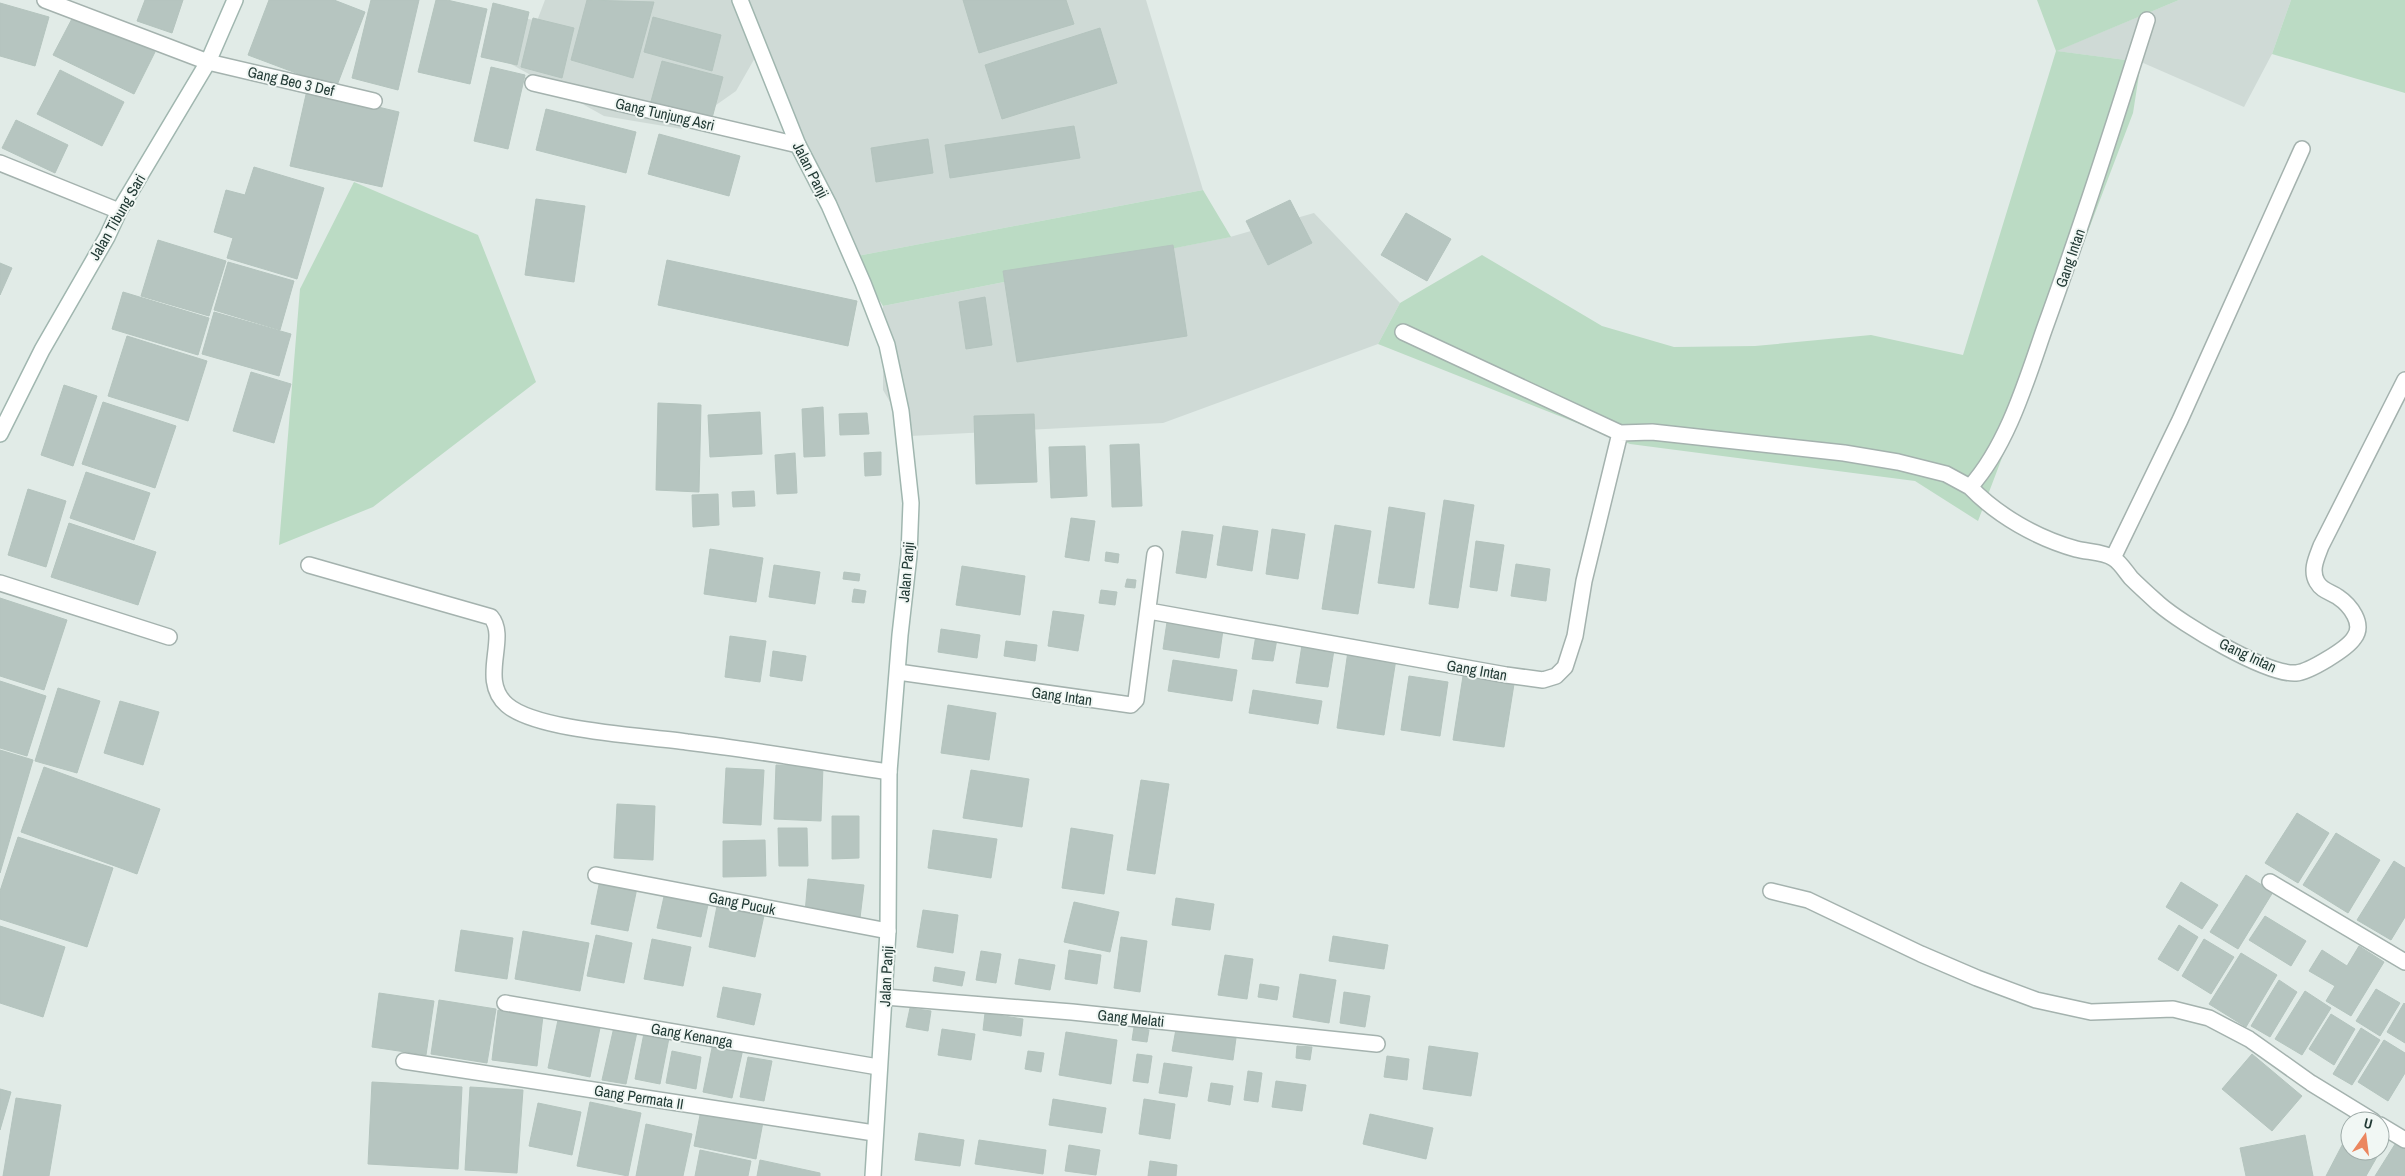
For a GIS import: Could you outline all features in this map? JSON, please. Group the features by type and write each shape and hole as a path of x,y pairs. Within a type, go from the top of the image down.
{"street":[{"name":"Gang Beo 3 Def","path":"46,0 208,62 374,101"},
{"name":"Jalan Tibung Sari","path":"2,424 107,237 119,211 208,62 235,0"},
{"name":"Jalan Panji","path":"740,0 798,145 829,205 863,283 887,346 901,411 911,503 909,555 889,772 888,931 885,997 878,1067 873,1176"},
{"name":"Gang Intan","path":"1970,487 1993,456 2026,380 2067,267 2147,20"},
{"name":"Gang Tunjung Asri","path":"533,83 798,145"},
{"path":"1403,332 1620,433 1652,432 1844,453 1930,469 1946,474 1970,487 1998,512 2026,528 2074,549 2113,558 2180,420 2302,149"},
{"path":"0,164 119,211"},
{"name":"Gang Intan","path":"2113,558 2160,605 2194,629 2268,667 2297,673 2308,670 2355,638 2358,626 2355,614 2339,597 2323,590 2317,582 2314,566 2321,546 2405,380"},
{"name":"Gang Intan","path":"1149,611 1506,675 1543,680 1556,676 1565,667 1575,636 1584,581 1620,433"},
{"name":"Gang Intan","path":"898,672 1131,705 1136,700 1155,554"},
{"path":"310,565 492,617 497,627 493,672 497,692 506,705 529,717 582,729 688,742 889,772"},
{"path":"0,583 169,637"},
{"name":"Gang Pucuk","path":"596,875 888,931"},
{"path":"2270,882 2405,962"},
{"path":"1771,890 1808,900 1929,957 2036,1000 2091,1012 2173,1009 2209,1018 2249,1039 2311,1083 2357,1111"},
{"name":"Gang Melati","path":"885,997 1072,1012 1377,1044"},
{"name":"Gang Kenanga","path":"505,1003 878,1067"},
{"name":"Gang Permata II","path":"404,1061 874,1133"},
{"path":"2390,1131 2405,1140"}],"shaded area":[{"path":"545,0 1146,0 1203,190 852,257 760,49 736,91 682,129 604,116 511,64 504,13 537,21"},
{"path":"2179,0 2291,0 2272,54 2244,107 2141,62 2056,51"},
{"path":"1314,213 1400,303 1378,344 1163,423 910,436 883,390 883,306 1230,237"}],"green space":[{"path":"2037,0 2179,0 2057,51 2141,62 2133,113 1978,521 1915,481 1630,444 1378,344 1400,303 1482,255 1602,326 1674,347 1755,346 1871,335 1963,355 2056,51"},
{"path":"2291,0 2405,0 2405,93 2272,54"},
{"path":"354,182 478,235 536,382 373,507 279,545 300,289"},
{"path":"1203,190 1231,237 883,306 852,257"}],"building":[{"path":"145,0 183,0 172,33 137,21"},
{"path":"269,0 334,0 365,12 336,88 248,55"},
{"path":"371,0 419,0 398,90 352,78"},
{"path":"436,0 447,0 487,9 470,84 418,72"},
{"path":"587,0 654,2 633,78 571,60"},
{"path":"963,0 1066,0 1074,24 979,53"},
{"path":"0,3 49,17 35,66 0,56"},
{"path":"493,3 529,12 517,65 481,57"},
{"path":"75,13 155,52 134,94 53,55"},
{"path":"653,17 721,35 712,71 644,52"},
{"path":"533,18 574,28 562,78 521,67"},
{"path":"1100,28 1117,83 1002,119 985,65"},
{"path":"662,61 723,77 711,122 650,105"},
{"path":"491,67 525,75 508,149 474,141"},
{"path":"60,70 124,102 102,146 37,114"},
{"path":"307,90 399,112 382,187 290,166"},
{"path":"546,109 636,132 626,173 536,150"},
{"path":"16,120 68,145 55,173 2,148"},
{"path":"1074,126 1080,158 950,178 945,145"},
{"path":"659,134 740,156 729,196 648,174"},
{"path":"928,139 933,173 876,182 871,148"},
{"path":"254,167 324,188 297,279 227,258 233,238 214,232 226,190 245,195"},
{"path":"536,199 585,206 574,282 525,275"},
{"path":"1290,200 1312,243 1268,265 1246,221"},
{"path":"1406,213 1451,239 1427,281 1381,255"},
{"path":"158,240 226,261 209,316 141,296"},
{"path":"1173,245 1187,336 1017,362 1003,271"},
{"path":"667,260 857,301 848,346 658,305"},
{"path":"228,262 294,281 280,330 214,310"},
{"path":"0,263 12,268 0,295"},
{"path":"123,292 209,318 198,355 112,329"},
{"path":"985,297 992,345 966,349 959,302"},
{"path":"214,312 291,334 279,376 202,354"},
{"path":"127,336 207,361 188,421 108,396"},
{"path":"251,372 291,384 274,443 233,431"},
{"path":"64,385 97,396 73,466 41,455"},
{"path":"103,402 176,426 155,488 82,464"},
{"path":"658,403 701,405 699,492 656,490"},
{"path":"823,407 825,456 804,457 802,409"},
{"path":"760,412 762,454 710,457 708,415"},
{"path":"867,413 869,434 840,435 839,414"},
{"path":"1034,414 1037,482 976,484 974,416"},
{"path":"1139,444 1142,506 1112,507 1110,445"},
{"path":"1085,446 1087,496 1051,498 1049,447"},
{"path":"881,452 881,475 865,476 864,453"},
{"path":"795,453 797,493 777,494 775,455"},
{"path":"86,472 150,493 134,540 70,518"},
{"path":"28,489 66,501 46,567 8,555"},
{"path":"754,491 755,506 733,507 732,492"},
{"path":"718,494 719,525 693,527 692,495"},
{"path":"1444,500 1474,505 1458,608 1429,604"},
{"path":"1389,507 1425,513 1414,588 1378,583"},
{"path":"1071,518 1095,521 1089,561 1065,557"},
{"path":"69,523 156,552 138,605 51,577"},
{"path":"1335,525 1371,531 1358,614 1322,609"},
{"path":"1223,526 1258,531 1252,571 1217,565"},
{"path":"1272,529 1305,534 1298,579 1266,574"},
{"path":"1182,531 1213,535 1206,578 1176,573"},
{"path":"1476,541 1504,545 1497,591 1470,587"},
{"path":"710,549 763,558 756,602 704,594"},
{"path":"1106,552 1119,554 1118,563 1105,561"},
{"path":"1516,564 1550,569 1546,601 1511,596"},
{"path":"774,565 820,572 815,604 769,597"},
{"path":"962,566 1025,576 1020,615 956,605"},
{"path":"844,572 860,574 859,581 843,579"},
{"path":"1127,579 1136,580 1135,588 1125,587"},
{"path":"854,589 866,591 864,603 852,602"},
{"path":"1101,590 1117,592 1115,605 1099,603"},
{"path":"0,598 67,620 44,690 0,676"},
{"path":"1053,611 1084,615 1078,651 1048,646"},
{"path":"1167,622 1223,630 1219,658 1163,649"},
{"path":"941,629 980,635 977,658 938,652"},
{"path":"1256,635 1277,639 1273,661 1252,659"},
{"path":"730,636 766,641 760,682 725,677"},
{"path":"1006,641 1037,645 1035,661 1004,656"},
{"path":"1302,645 1334,650 1328,687 1296,683"},
{"path":"773,651 806,656 802,681 770,676"},
{"path":"1348,651 1396,659 1384,735 1337,728"},
{"path":"1173,660 1237,670 1232,701 1168,691"},
{"path":"1409,676 1448,682 1440,736 1401,730"},
{"path":"1463,676 1514,684 1504,747 1453,740"},
{"path":"0,681 46,696 27,756 0,748"},
{"path":"58,688 100,701 77,773 35,761"},
{"path":"1253,690 1322,701 1318,724 1249,713"},
{"path":"120,701 159,712 143,765 104,753"},
{"path":"948,705 996,713 989,760 941,753"},
{"path":"0,750 33,760 0,873"},
{"path":"776,765 823,766 821,821 774,819"},
{"path":"44,767 160,809 137,874 21,832"},
{"path":"726,768 764,770 761,825 723,823"},
{"path":"971,770 1029,779 1022,827 963,818"},
{"path":"1141,780 1169,784 1155,874 1127,870"},
{"path":"617,804 655,806 653,860 614,858"},
{"path":"2297,813 2329,833 2298,883 2265,863"},
{"path":"832,816 859,816 859,858 832,859"},
{"path":"778,828 807,828 808,866 779,866"},
{"path":"1071,828 1113,835 1104,894 1062,888"},
{"path":"933,830 997,839 991,878 928,868"},
{"path":"2336,833 2380,860 2348,913 2303,885"},
{"path":"18,837 113,868 87,947 0,919 0,891"},
{"path":"765,840 766,876 723,877 723,841"},
{"path":"2394,861 2405,868 2405,917 2391,940 2357,920"},
{"path":"2246,875 2273,892 2238,949 2210,932"},
{"path":"808,879 864,885 860,918 805,913"},
{"path":"600,880 637,888 628,931 591,924"},
{"path":"2181,882 2218,905 2202,929 2166,907"},
{"path":"665,892 709,900 701,937 657,928"},
{"path":"1176,898 1214,904 1210,930 1172,925"},
{"path":"718,901 765,911 755,957 709,947"},
{"path":"1074,902 1119,912 1110,952 1064,942"},
{"path":"923,910 958,915 953,953 917,947"},
{"path":"2265,916 2306,941 2291,966 2249,940"},
{"path":"2179,925 2198,937 2178,971 2158,959"},
{"path":"0,926 65,947 43,1017 0,1003"},
{"path":"461,930 513,938 507,979 455,971"},
{"path":"523,931 589,943 580,991 515,979"},
{"path":"596,935 632,943 624,983 587,976"},
{"path":"1333,936 1388,945 1384,969 1329,961"},
{"path":"1121,937 1147,941 1140,992 1114,988"},
{"path":"652,939 691,947 683,986 644,979"},
{"path":"2204,939 2234,957 2211,994 2182,976"},
{"path":"2359,946 2384,962 2351,1016 2326,1001 2335,986 2309,971 2322,950 2347,966"},
{"path":"1069,950 1101,955 1097,984 1065,979"},
{"path":"981,951 1001,954 996,983 976,980"},
{"path":"2241,953 2277,975 2246,1027 2209,1004"},
{"path":"1225,955 1253,959 1247,999 1218,995"},
{"path":"1019,959 1055,965 1050,990 1015,984"},
{"path":"935,967 965,972 962,986 933,981"},
{"path":"1300,974 1336,980 1329,1023 1293,1017"},
{"path":"2279,980 2297,992 2270,1037 2251,1026"},
{"path":"1260,984 1279,987 1277,1000 1258,997"},
{"path":"723,987 761,994 754,1025 717,1017"},
{"path":"2376,989 2400,1003 2380,1036 2356,1021"},
{"path":"2305,991 2331,1008 2302,1055 2275,1039"},
{"path":"1344,992 1370,996 1365,1027 1340,1023"},
{"path":"379,993 434,1001 426,1055 372,1047"},
{"path":"439,1000 496,1009 487,1063 431,1054"},
{"path":"2405,1004 2405,1043 2387,1032"},
{"path":"910,1008 931,1011 928,1031 906,1027"},
{"path":"498,1010 543,1016 537,1066 492,1060"},
{"path":"985,1013 1023,1019 1021,1036 983,1030"},
{"path":"2331,1014 2355,1029 2334,1065 2309,1049"},
{"path":"559,1015 601,1023 590,1077 548,1068"},
{"path":"614,1027 637,1032 626,1084 602,1080"},
{"path":"1134,1027 1149,1030 1147,1042 1132,1040"},
{"path":"2361,1028 2380,1040 2352,1085 2333,1074"},
{"path":"942,1029 975,1034 971,1060 938,1055"},
{"path":"1176,1029 1236,1038 1233,1060 1172,1051"},
{"path":"1066,1032 1117,1040 1111,1084 1059,1075"},
{"path":"644,1033 669,1038 660,1084 635,1079"},
{"path":"2384,1040 2405,1053 2405,1073 2388,1101 2358,1082"},
{"path":"713,1043 743,1049 732,1098 703,1092"},
{"path":"1297,1046 1312,1047 1310,1060 1296,1058"},
{"path":"1429,1046 1478,1053 1471,1096 1423,1089"},
{"path":"672,1051 701,1057 696,1089 666,1083"},
{"path":"1028,1051 1044,1053 1041,1072 1025,1069"},
{"path":"1137,1054 1152,1056 1148,1083 1133,1081"},
{"path":"2252,1054 2302,1096 2272,1131 2222,1089"},
{"path":"1387,1056 1409,1059 1407,1080 1384,1077"},
{"path":"748,1057 772,1061 764,1101 740,1097"},
{"path":"1164,1063 1192,1067 1187,1097 1159,1093"},
{"path":"1248,1071 1262,1073 1258,1102 1244,1100"},
{"path":"1276,1081 1306,1085 1302,1111 1272,1107"},
{"path":"372,1082 462,1087 458,1169 368,1164"},
{"path":"1211,1083 1233,1086 1230,1105 1208,1101"},
{"path":"470,1087 523,1090 517,1173 465,1170"},
{"path":"0,1089 11,1092 0,1130"},
{"path":"16,1098 61,1105 49,1176 3,1176"},
{"path":"1053,1099 1106,1108 1102,1133 1049,1125"},
{"path":"1144,1099 1175,1104 1170,1139 1139,1134"},
{"path":"590,1102 641,1113 628,1176 577,1166"},
{"path":"538,1103 581,1112 572,1155 529,1146"},
{"path":"701,1110 763,1122 756,1159 694,1146"},
{"path":"1370,1114 1433,1128 1426,1159 1363,1144"},
{"path":"646,1124 692,1134 683,1176 636,1176"},
{"path":"919,1133 964,1140 960,1166 915,1160"},
{"path":"2305,1135 2313,1176 2246,1176 2240,1148"},
{"path":"979,1140 1046,1150 1043,1174 975,1164"},
{"path":"2397,1141 2405,1146 2405,1176 2375,1176 2384,1161 2390,1161 2390,1152"},
{"path":"1069,1145 1100,1150 1096,1175 1065,1171"},
{"path":"2340,1149 2340,1161 2375,1161 2366,1176 2326,1176"},
{"path":"700,1150 751,1161 748,1176 695,1176"},
{"path":"760,1160 820,1173 820,1176 757,1176"},
{"path":"1150,1161 1177,1165 1176,1176 1148,1176"}]}
